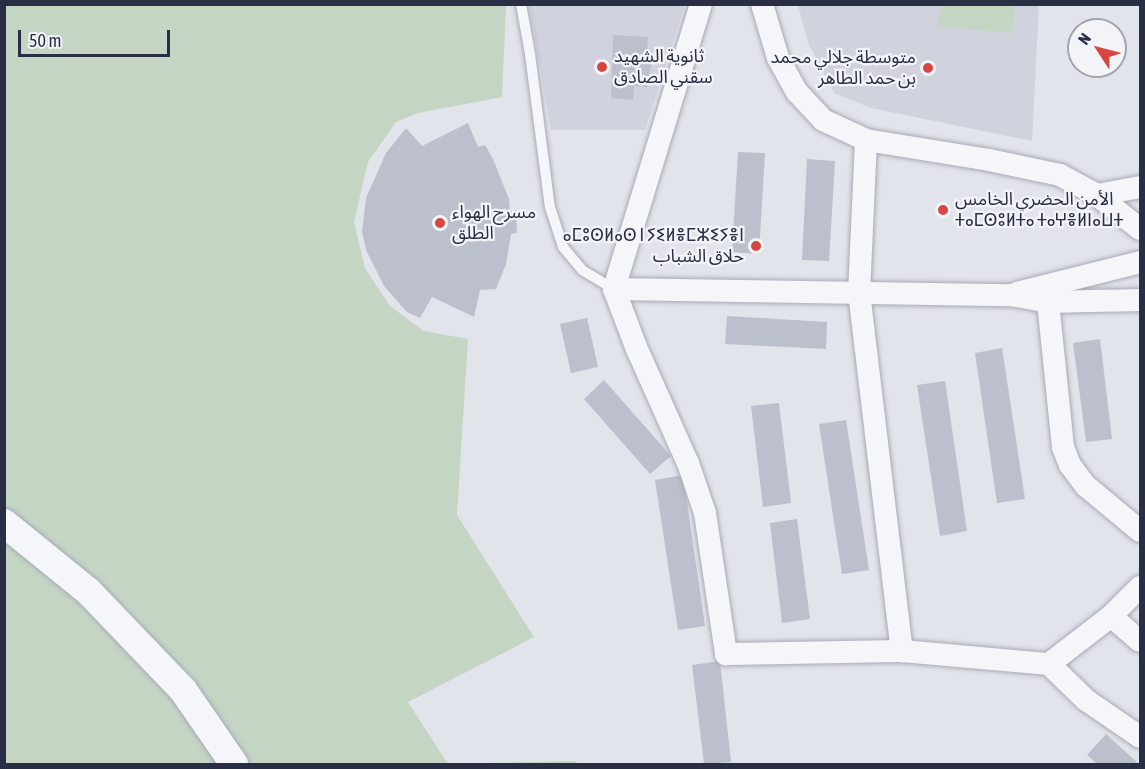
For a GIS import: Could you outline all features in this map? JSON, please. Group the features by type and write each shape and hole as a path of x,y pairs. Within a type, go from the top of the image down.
{"street":[{"path":"701,4 614,289 636,347 688,463 705,513 726,654 902,651 1049,664 1086,700 1140,736"},
{"path":"762,4 778,58 797,92 823,120 866,140 989,160 1060,175 1097,195 1140,229"},
{"path":"866,140 859,292 902,651"},
{"path":"1097,195 1140,187"},
{"path":"1010,295 1140,262"},
{"path":"614,289 1010,295 1048,302 1140,300"},
{"path":"1048,302 1063,447 1070,465 1086,486 1140,531"},
{"path":"4,523 88,591 175,682 234,765"},
{"path":"1049,664 1111,616 1140,587"},
{"path":"1111,616 1140,641"}],"lane":[{"path":"520,4 530,54 550,207 563,247 582,270 614,289"}],"shaded area":[{"name":"ثانوية الشهيد سقني الصادق","path":"529,5 685,5 645,130 551,130"},
{"name":"متوسطة جلالي محمد بن حمد الطاهر","path":"798,5 1039,5 1032,141 871,108 834,93 808,43"}],"green space":[{"path":"4,5 506,5 502,97 418,113 396,122 368,162 354,222 365,268 390,306 424,331 468,339 457,515 534,637 408,702 448,764 5,764"},
{"path":"940,5 1014,5 1012,33 938,27"},
{"path":"575,761 577,764 448,764"}],"building":[{"path":"613,35 648,37 647,52 653,55 647,87 634,86 633,100 611,98"},
{"name":"مسرح الهواء الطلق","path":"468,123 478,147 485,145 493,159 509,199 510,212 516,210 517,233 511,234 506,264 496,289 480,290 474,317 432,297 420,318 407,312 384,286 366,250 362,232 366,198 386,153 406,128 422,146"},
{"path":"738,152 765,153 759,254 732,252"},
{"path":"807,159 835,161 829,261 802,260"},
{"path":"727,316 827,322 826,349 725,344"},
{"path":"587,318 598,367 571,373 560,324"},
{"path":"1100,339 1112,439 1086,442 1073,343"},
{"path":"1002,348 1025,499 997,503 975,353"},
{"path":"604,380 671,456 650,474 584,399"},
{"path":"945,381 967,531 940,536 917,385"},
{"path":"779,403 791,503 763,507 751,406"},
{"path":"846,420 869,570 842,574 819,424"},
{"path":"683,475 705,626 678,630 655,480"},
{"path":"797,519 810,619 782,623 770,523"},
{"path":"720,661 731,762 704,764 692,665"},
{"path":"1106,734 1139,764 1097,764 1087,755"}],"place":[{"name":"ثانوية الشهيد سقني الصادق","path":"602,67"},
{"name":"متوسطة جلالي محمد بن حمد الطاهر","path":"928,68"},
{"name":"الأمن الحضري الخامس ⵜⴰⵎⵙⵓⵍⵜⴰ ⵜⴰⵖⴻⵍⵏⴰⵡⵜ","path":"943,210"},
{"name":"مسرح الهواء الطلق","path":"440,223"},
{"name":"ⴰⵎⵓⵙⵍⴰⵙ ⵏ ⵢⵉⵍⴻⵎⵣⵉⵢⴻⵏ حلاق الشباب","path":"756,246"}]}
